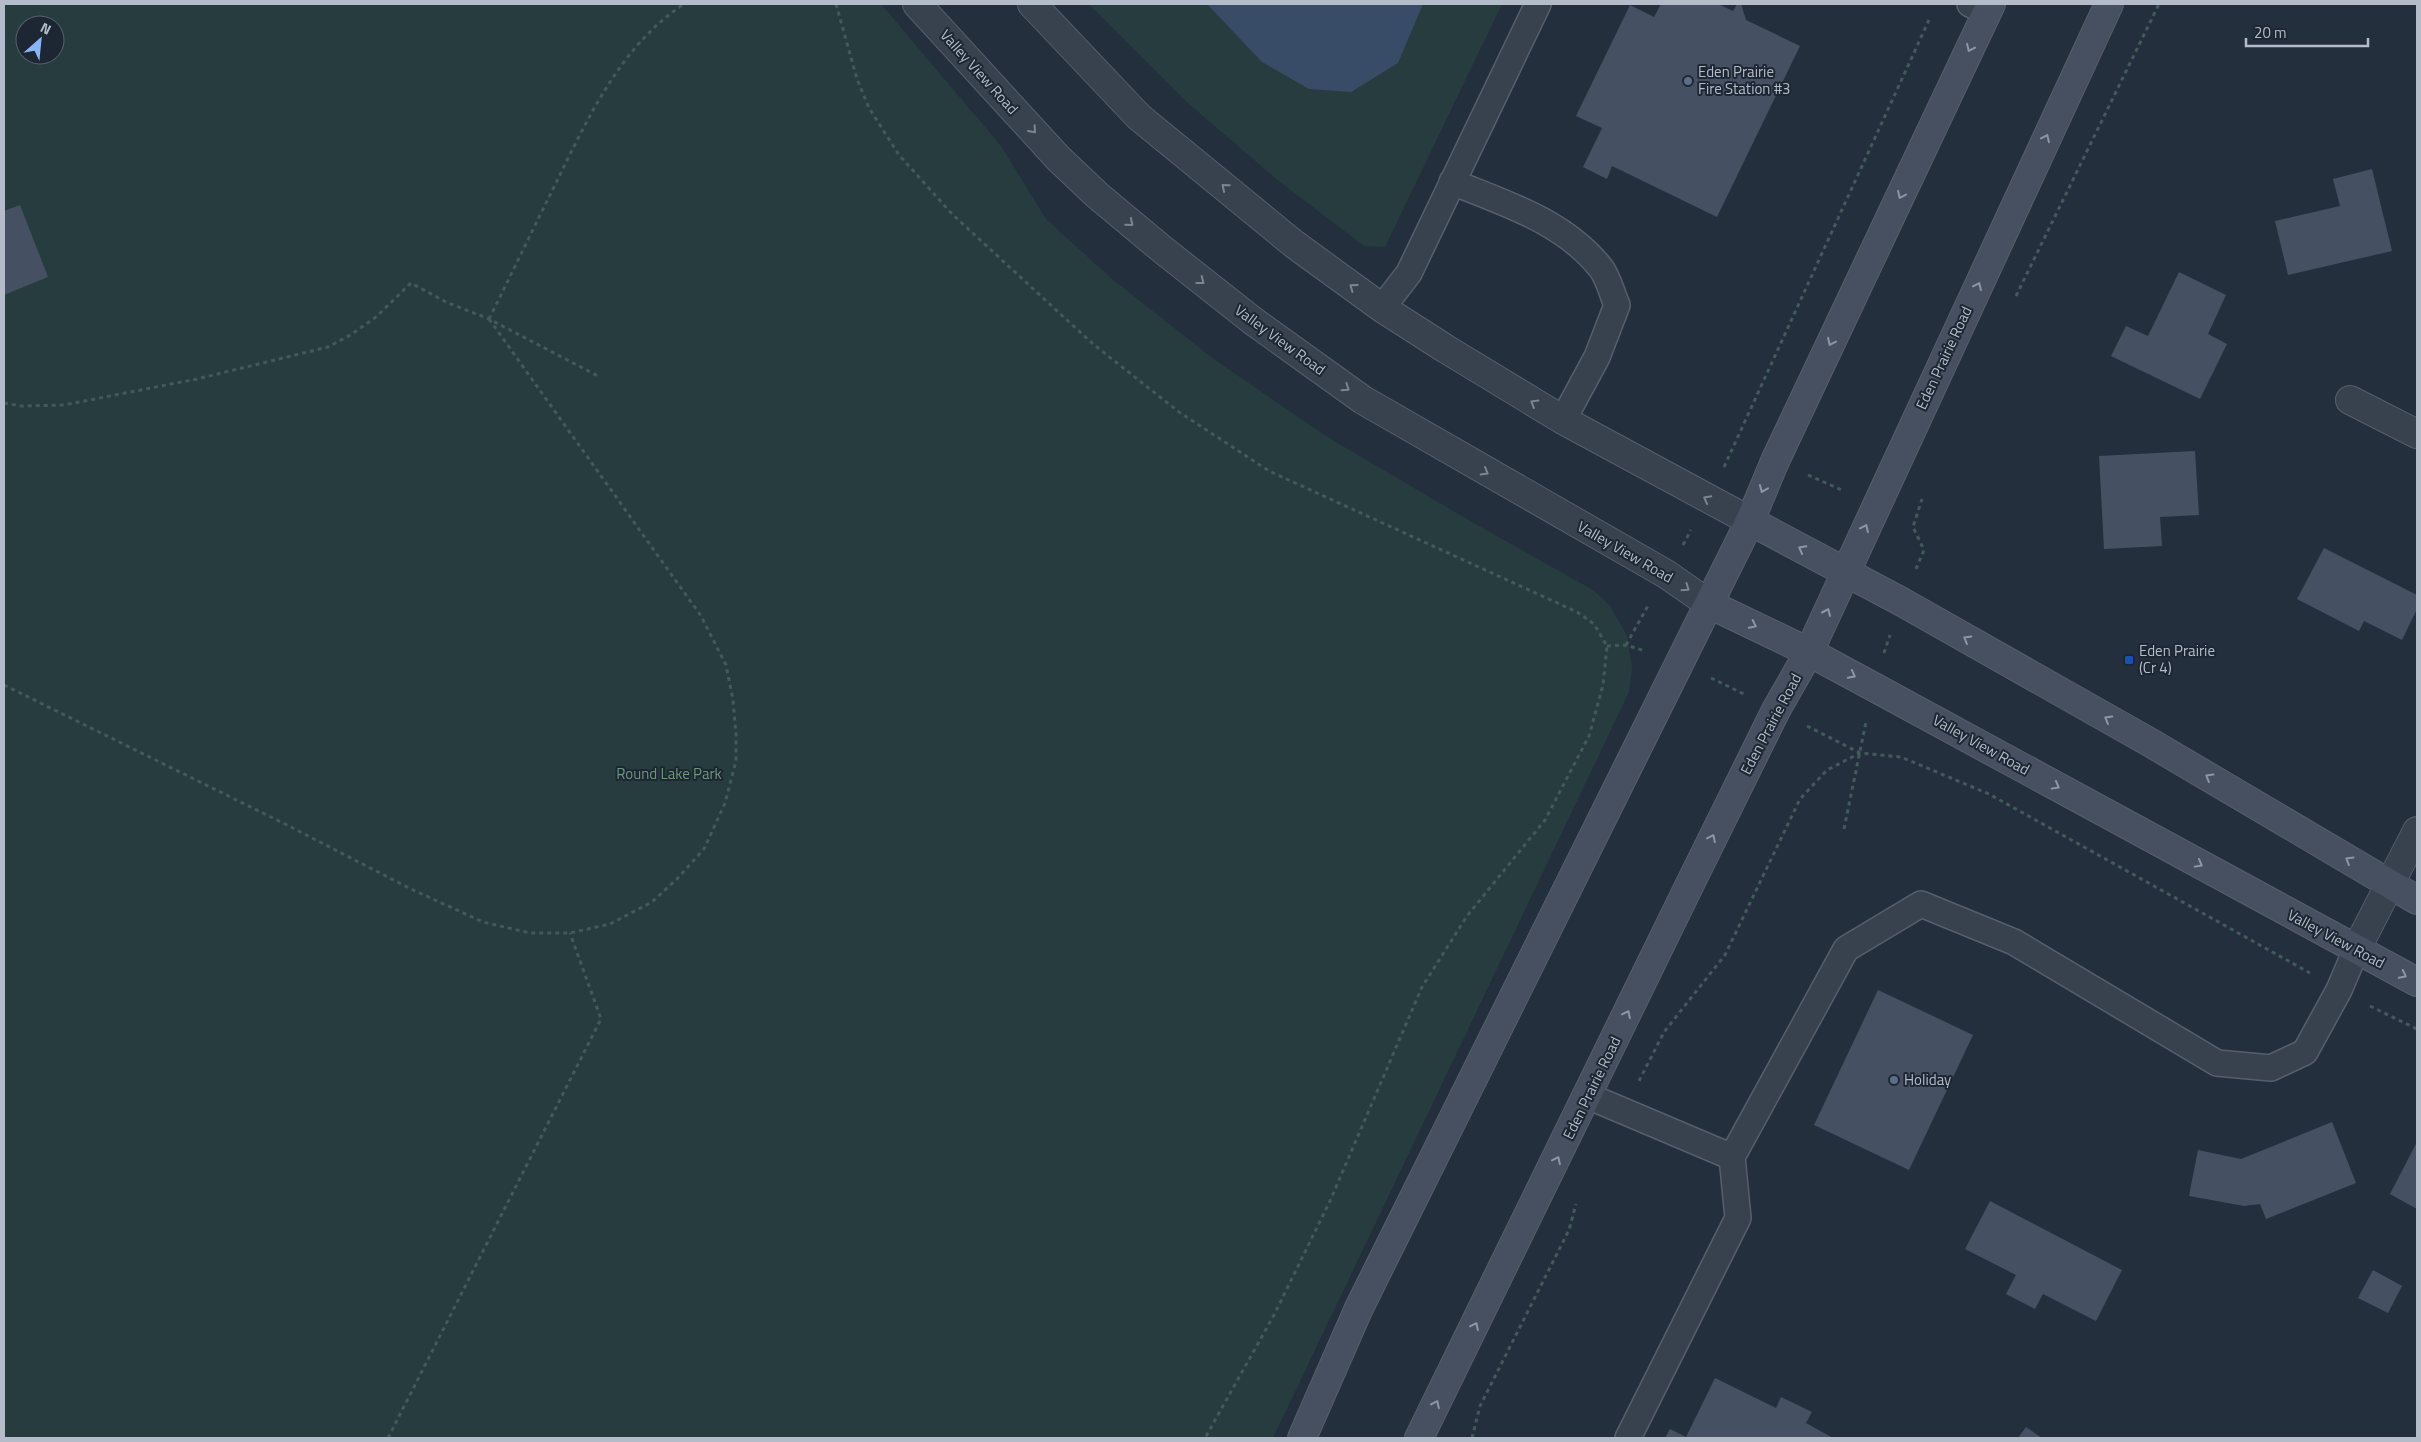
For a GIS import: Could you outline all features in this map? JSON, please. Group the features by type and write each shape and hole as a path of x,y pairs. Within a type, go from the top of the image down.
{"main road":[{"name":"Eden Prairie Road","path":"1419,1438 1776,710 1809,652 1844,572 2109,4"},
{"path":"1302,1438 1359,1308 1750,521 1775,460 1982,6"},
{"path":"1750,521 1902,602 2150,743 2417,900"},
{"name":"Valley View Road","path":"1709,604 1809,652 2417,982"}],"street":[{"name":"Valley View Road","path":"917,4 1058,158 1097,195 1253,322 1362,400 1666,574 1709,604"},
{"path":"1032,4 1139,116 1294,244 1382,308 1446,350 1563,420 1750,521"},
{"path":"2350,400 2417,434"},
{"path":"2356,950 2417,831"}],"lane":[{"path":"1382,308 1409,273 1538,4"},
{"path":"1452,182 1538,217 1576,244 1601,268 1617,305 1597,357 1563,420"},
{"path":"1628,1438 1738,1218 1732,1157 1846,950 1921,904 2014,942 2217,1063 2271,1068 2305,1052 2339,990 2356,950"},
{"path":"1588,1096 1732,1157"}],"path":[{"path":"489,319 586,124 614,74 642,40 684,4"},
{"path":"836,4 857,79 869,108 900,155 952,214 1094,344 1179,412 1269,471 1577,612 1594,624 1607,646 1603,685 1589,736 1545,820 1467,916 1422,987 1330,1201 1274,1314 1205,1438"},
{"path":"2015,297 2159,4"},
{"path":"1626,645 1708,499 1929,20"},
{"path":"4,403 21,406 64,405 197,379 328,347 352,334 376,317 411,283 446,302 489,319 598,376"},
{"path":"4,685 411,889 484,922 530,933 570,933 610,924 652,902 677,879 704,849 725,804 736,761 733,700 726,665 701,616 489,319"},
{"path":"1733,447 1775,460 1875,506 1912,527 1924,550 1902,602 1872,686 1844,829"},
{"path":"1912,527 1924,492"},
{"path":"1607,646 1626,645 1679,662 1860,753 1901,757 1989,794 2339,990 2417,1029"},
{"path":"388,1438 601,1019 570,933"}],"green space":[{"name":"Round Lake Park","path":"4,4 881,4 1001,146 1046,219 1112,279 1215,360 1329,438 1593,590 1610,606 1627,636 1632,667 1629,692 1273,1438 4,1438"},
{"path":"1089,4 1502,4 1385,247 1364,246 1280,182 1189,104"}],"water":[{"path":"1207,4 1423,4 1398,63 1351,92 1309,89 1262,62"}],"building":[{"name":"Eden Prairie Fire Station #3","path":"1661,4 1718,4 1733,11 1737,4 1741,4 1746,20 1800,46 1717,217 1612,166 1607,179 1583,167 1602,128 1576,116 1630,5 1654,17"},
{"path":"2372,169 2392,251 2288,275 2275,221 2340,206 2333,179"},
{"path":"20,205 48,277 4,295 4,211"},
{"path":"2179,272 2226,295 2208,334 2227,344 2200,399 2111,356 2126,326 2148,336"},
{"path":"2195,451 2199,515 2160,517 2162,546 2104,549 2099,456"},
{"path":"2324,548 2417,595 2417,609 2402,640 2364,621 2359,631 2297,599"},
{"name":"Holiday","path":"1878,990 1973,1035 1909,1170 1814,1125"},
{"path":"2332,1122 2356,1183 2266,1219 2260,1204 2244,1206 2189,1196 2198,1150 2241,1159"},
{"path":"2417,1142 2417,1209 2390,1194"},
{"path":"1990,1201 2122,1270 2096,1321 2043,1294 2035,1309 2006,1294 2016,1275 1965,1249"},
{"path":"2373,1270 2402,1286 2388,1313 2358,1298"},
{"path":"1715,1378 1776,1408 1781,1397 1812,1412 1806,1423 1833,1438 1665,1438 1670,1429 1686,1437"},
{"path":"2026,1427 2042,1438 2018,1438"}],"place":[{"name":"Eden Prairie Fire Station #3","path":"1688,81"},
{"name":"Eden Prairie (Cr 4)","path":"2129,660"},
{"name":"Holiday","path":"1894,1080"}]}
